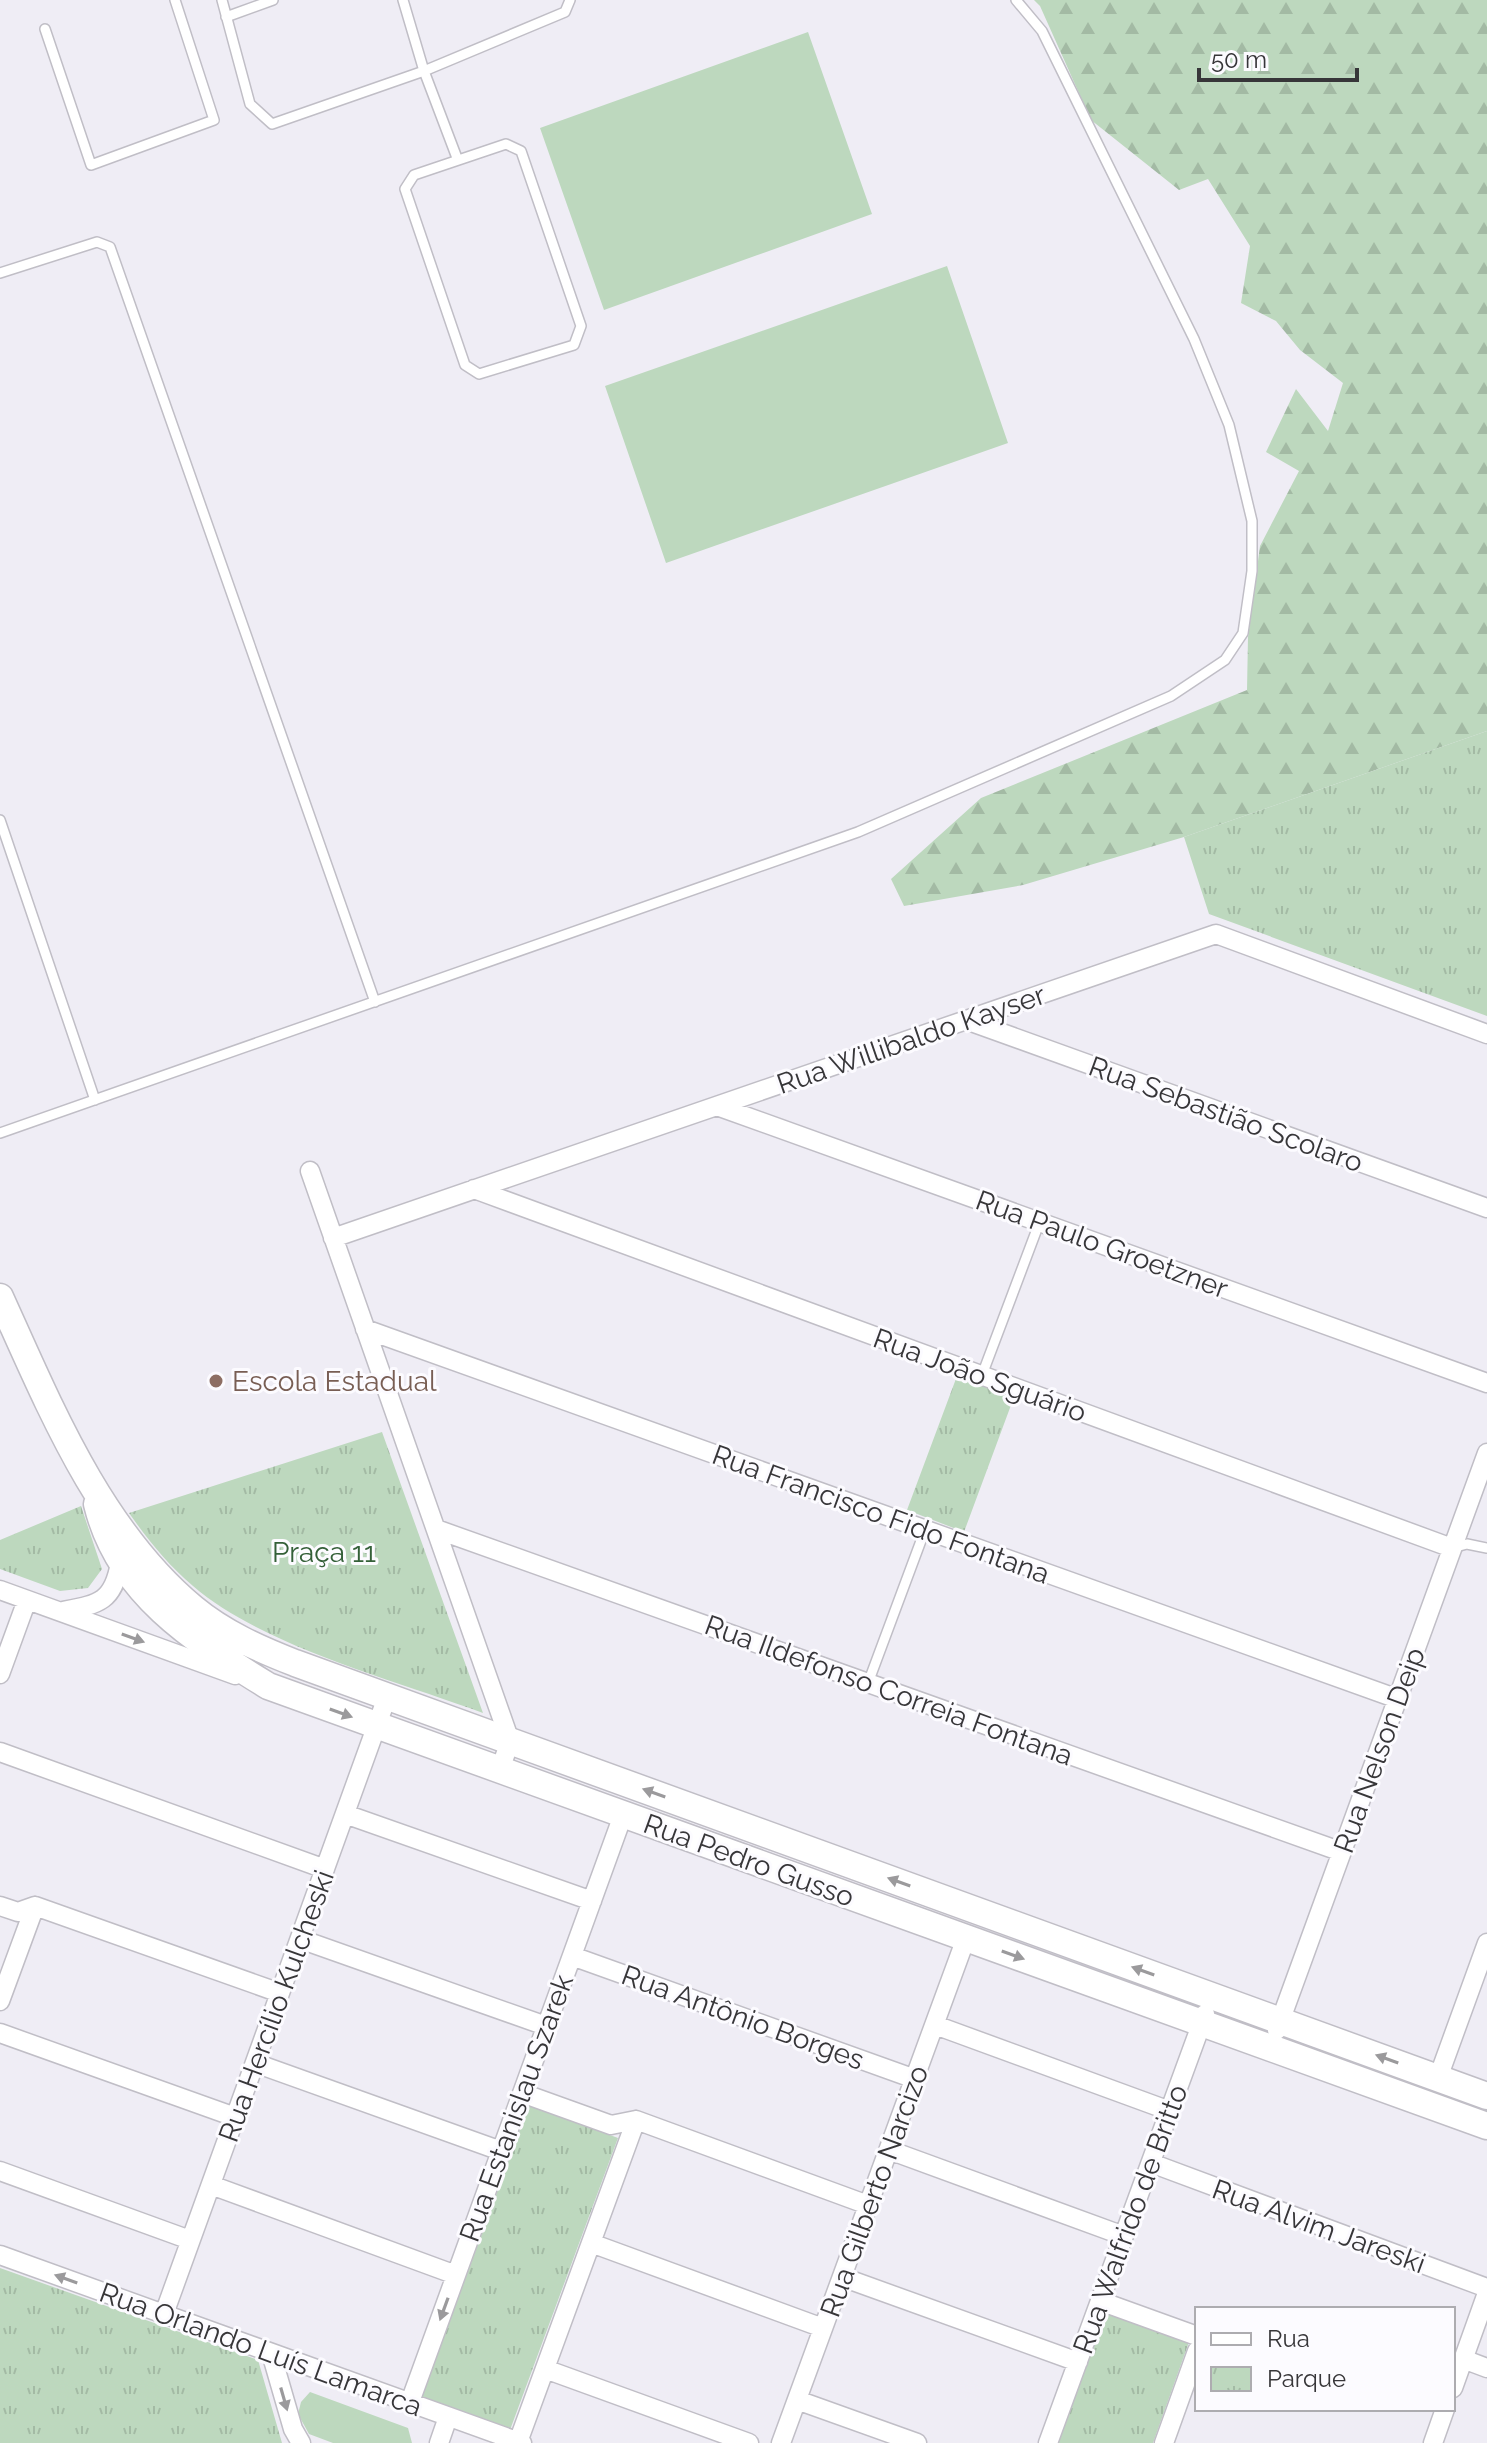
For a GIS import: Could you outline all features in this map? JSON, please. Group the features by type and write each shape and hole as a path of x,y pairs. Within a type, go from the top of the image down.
{"main road":[{"name":"Rua Pedro Gusso","path":"0,1297 93,1489 104,1530 120,1563 152,1603 173,1622 268,1686 1487,2126"},
{"name":"Rua Pedro Gusso","path":"93,1489 161,1576 213,1622 264,1651 1487,2096"}],"street":[{"name":"Rua Willibaldo Kayser","path":"333,1238 1216,934 1487,1034"},
{"name":"Rua Sebastião Scolaro","path":"966,1020 1487,1208"},
{"name":"Rua Paulo Groetzner","path":"717,1106 1487,1383"},
{"path":"310,1171 510,1741 500,1770"},
{"name":"Rua João Sguário","path":"474,1189 1452,1548"},
{"name":"Rua Francisco Fido Fontana","path":"365,1329 1398,1699"},
{"name":"Rua Nelson Deip","path":"1271,2048 1487,1453"},
{"name":"Rua Ildefonso Correia Fontana","path":"436,1529 1342,1852"},
{"path":"60,1611 99,1602 109,1595 120,1563"},
{"path":"0,1590 268,1686"},
{"path":"0,1674 27,1600"},
{"name":"Rua Hercílio Kulcheski","path":"164,2314 387,1697"},
{"path":"0,1752 325,1869"},
{"path":"345,1814 592,1901"},
{"name":"Rua Estanislau Szarek","path":"410,2402 623,1815"},
{"path":"0,1906 18,1912 35,1906 280,1993"},
{"path":"0,2001 5,1970 35,1906"},
{"name":"Rua Gilberto Narcizo","path":"781,2443 966,1938"},
{"path":"300,1939 546,2026"},
{"path":"1438,2078 1487,1943"},
{"name":"Rua Antônio Borges","path":"572,1956 915,2079"},
{"name":"Rua Walfrido de Britto","path":"1048,2443 1212,1996"},
{"path":"935,2025 1170,2111"},
{"path":"0,2033 235,2117"},
{"path":"255,2063 501,2151"},
{"path":"522,2093 611,2125 636,2120 868,2205"},
{"path":"520,2442 636,2120"},
{"path":"889,2150 1124,2236"},
{"name":"Rua Alvim Jareski","path":"1151,2163 1487,2290"},
{"path":"0,2171 190,2240"},
{"path":"211,2185 456,2275"},
{"path":"591,2243 823,2328"},
{"name":"Rua Orlando Luís Lamarca","path":"0,2255 520,2442"},
{"path":"842,2277 1078,2362"},
{"path":"1455,2382 1487,2290"},
{"path":"1100,2301 1195,2335"},
{"path":"271,2353 293,2429 301,2443"},
{"path":"1164,2443 1195,2357"},
{"path":"1463,2359 1487,2368"},
{"path":"545,2369 749,2443"},
{"path":"797,2400 917,2443"},
{"path":"1433,2443 1441,2411"},
{"path":"439,2443 448,2417"}],"lane":[{"path":"45,29 91,165 214,120 175,0"},
{"path":"222,0 250,104 272,124 424,71 565,12 570,0"},
{"path":"226,17 273,0"},
{"path":"403,0 424,71 457,158"},
{"path":"0,1133 858,832 1171,696 1225,660 1243,633 1252,571 1252,521 1229,425 1194,339 1042,31 1016,0"},
{"path":"506,144 521,151 581,326 574,345 479,374 465,365 405,189 414,175 457,158 506,144"},
{"path":"0,273 97,242 110,247 375,1002"},
{"path":"0,820 95,1100"},
{"path":"982,1375 1040,1221"},
{"path":"868,1683 925,1530"},
{"name":"Rua João Sguário","path":"1452,1548 1467,1544 1487,1548"}],"green space":[{"path":"1034,0 1487,0 1487,731 1184,837 1023,885 904,906 891,879 981,798 1247,690 1248,637 1260,546 1299,471 1266,452 1296,389 1328,431 1343,383 1300,350 1276,321 1241,303 1250,246 1208,179 1179,190 1091,120 1040,6"},
{"path":"808,32 872,214 604,310 540,128"},
{"path":"947,266 1008,443 666,563 605,386"},
{"path":"1487,731 1487,1016 1209,914 1184,837"},
{"path":"957,1376 1014,1397 964,1532 907,1510"},
{"name":"Praça 11","path":"382,1432 483,1713 332,1660 256,1627 222,1608 184,1578 129,1513"},
{"path":"81,1506 102,1569 88,1588 60,1591 0,1569 0,1540"},
{"path":"529,2105 618,2138 510,2430 422,2397"},
{"path":"0,2268 258,2360 282,2443 0,2443"},
{"path":"1103,2312 1189,2342 1153,2443 1057,2443"},
{"path":"310,2392 408,2428 412,2443 333,2443 309,2434 298,2414 301,2402"}],"place":[{"name":"Escola Estadual","path":"216,1381"}]}
